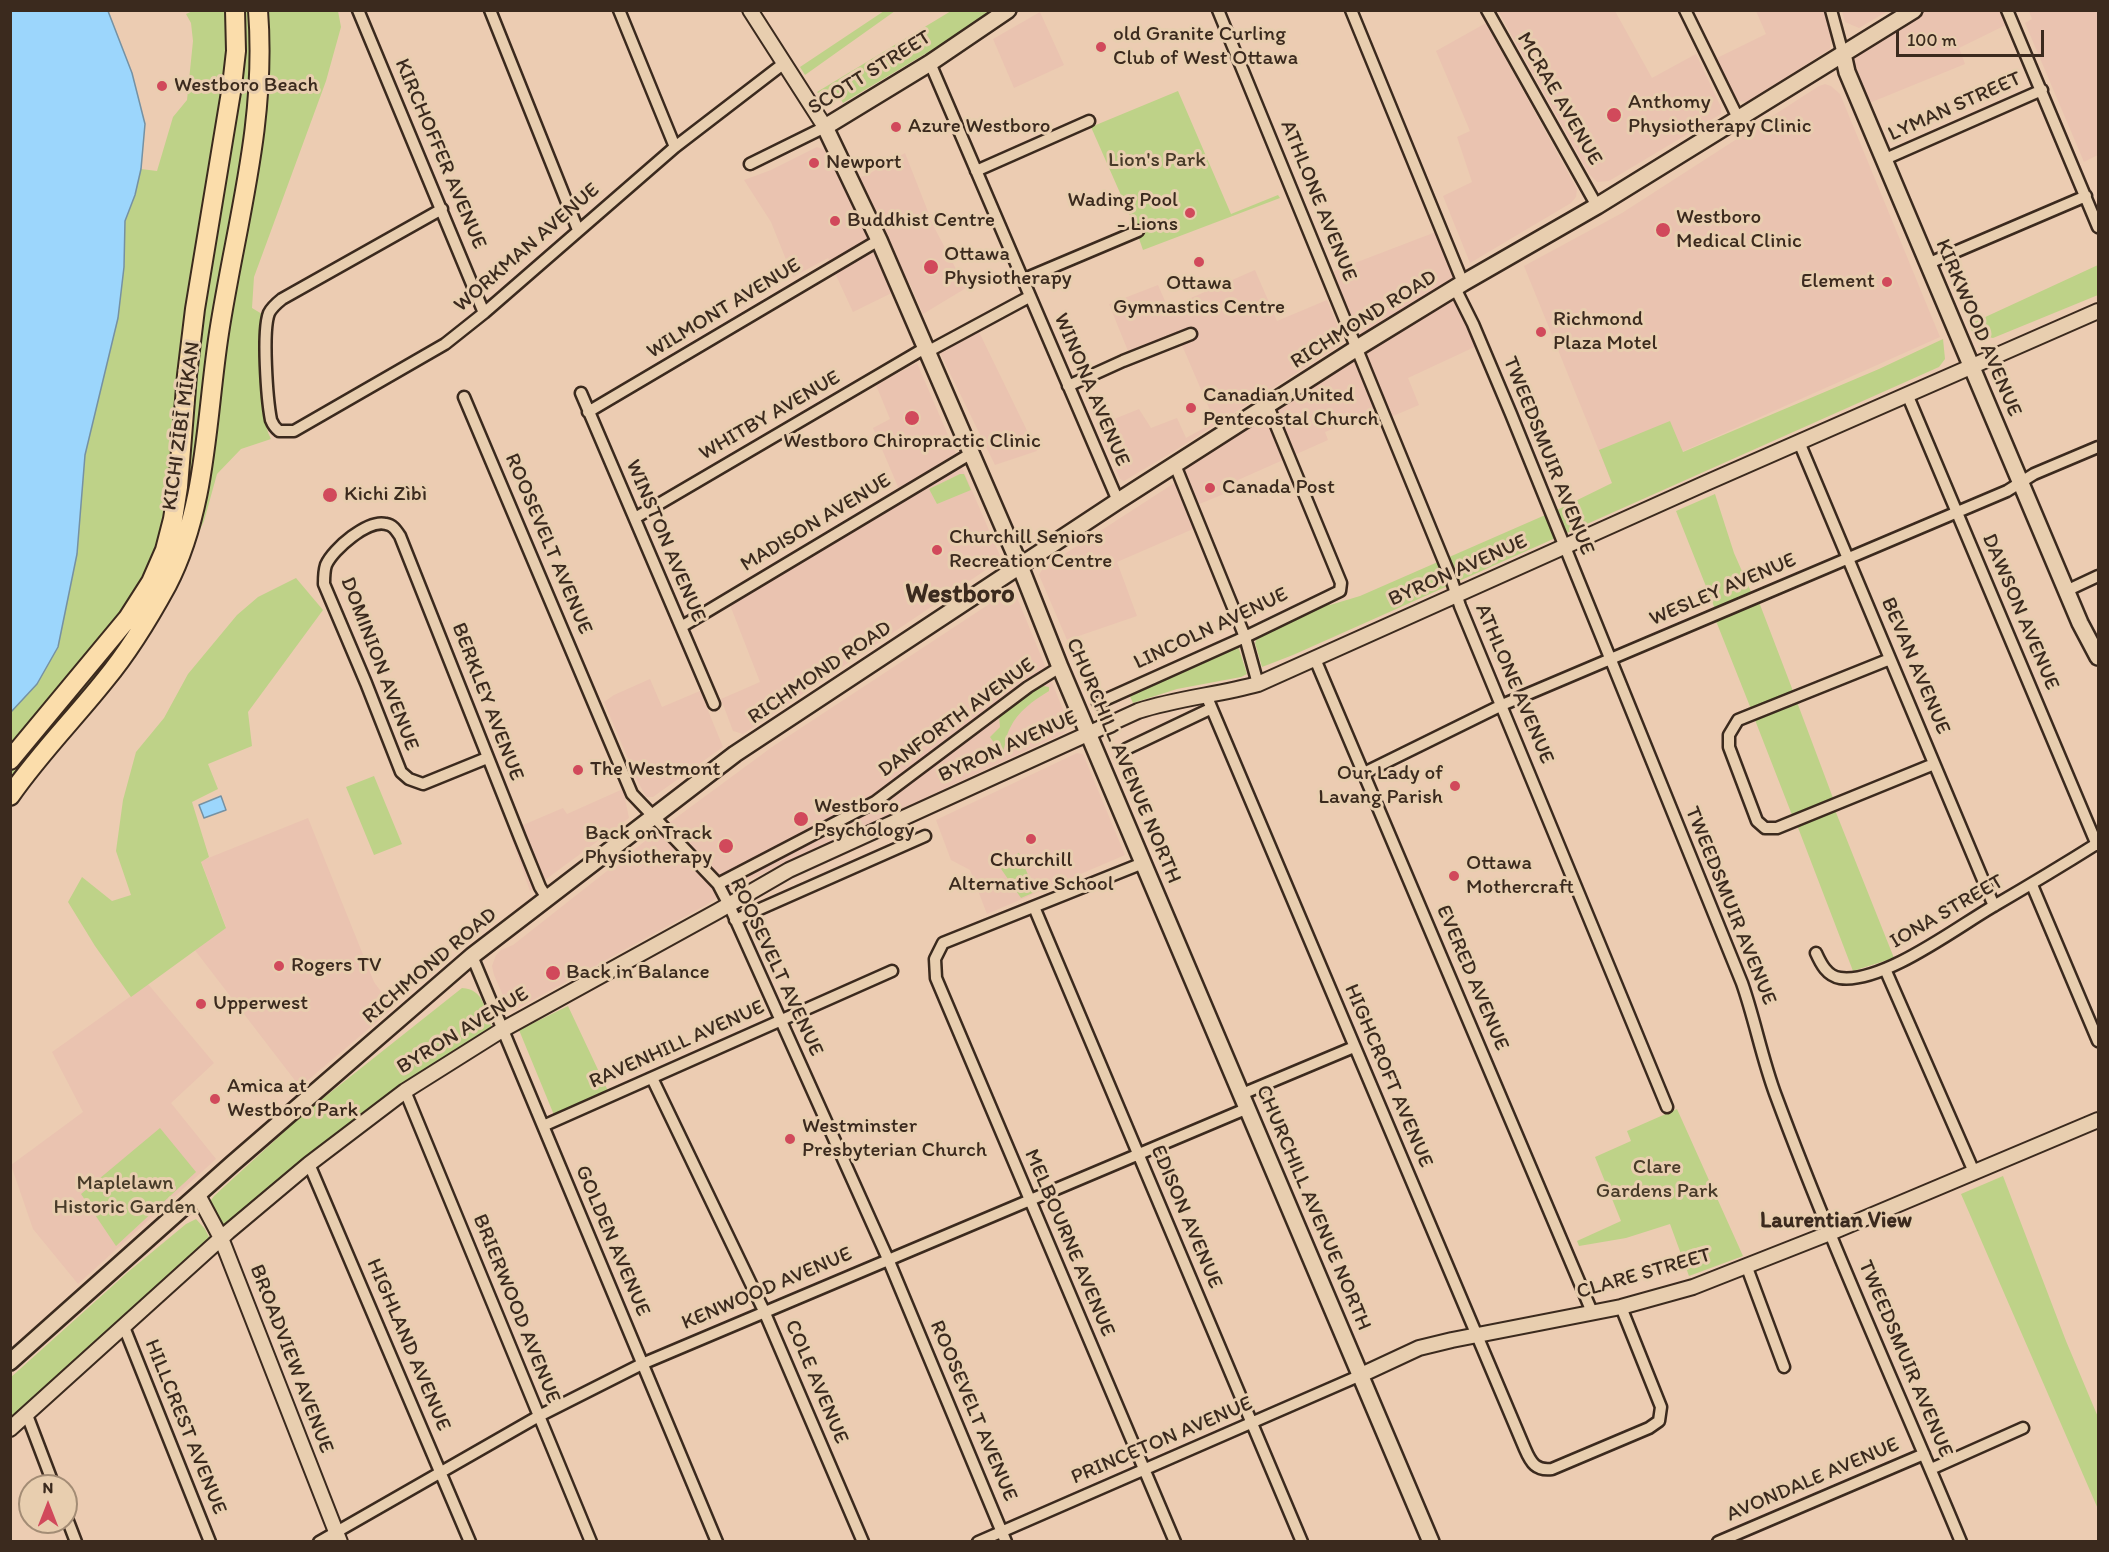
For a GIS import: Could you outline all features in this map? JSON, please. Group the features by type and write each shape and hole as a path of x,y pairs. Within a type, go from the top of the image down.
{"highway":[{"name":"KICHI ZĪBĪ MĪKAN","path":"10,760 128,618 151,582 168,540 177,487 195,309 232,86 236,51 235,10"},
{"name":"KICHI ZĪBĪ MĪKAN","path":"10,796 42,753 123,658 168,583 188,533 199,484 221,322 254,147 259,83 258,10"}],"main road":[{"name":"SCOTT STREET","path":"825,127 930,63 1008,10"},
{"name":"RICHMOND ROAD","path":"10,1362 198,1194 472,956 735,754 1118,501 1357,348 1459,285 1597,206 1914,10"},
{"name":"KIRKWOOD AVENUE","path":"1843,54 1847,72 1927,264 2066,591 2098,657"},
{"name":"CHURCHILL AVENUE NORTH","path":"825,127 879,240 1020,566 1060,667 1431,1542"}],"street":[{"name":"KIRCHOFFER AVENUE","path":"358,10 484,313"},
{"path":"490,10 578,230"},
{"path":"619,10 675,147"},
{"name":"CHURCHILL AVENUE NORTH","path":"750,10 825,127"},
{"name":"ATHLONE AVENUE","path":"1218,10 1667,1107"},
{"name":"TWEEDSMUIR AVENUE","path":"1351,10 1473,324 1742,983 1768,1072 1830,1233 1961,1542"},
{"name":"MCRAE AVENUE","path":"1486,10 1597,206"},
{"path":"1685,10 1738,118"},
{"name":"KIRKWOOD AVENUE","path":"1831,10 1843,54"},
{"path":"2007,10 2098,227"},
{"name":"WINONA AVENUE","path":"930,63 1118,501"},
{"name":"WORKMAN AVENUE","path":"442,209 282,299 270,311 266,328 268,387 271,420 279,431 294,430 434,351 484,313 675,147 783,64"},
{"name":"LYMAN STREET","path":"1884,160 2042,90"},
{"path":"976,171 1089,121"},
{"name":"SCOTT STREET","path":"750,164 825,127"},
{"path":"1927,264 2086,196"},
{"path":"1022,280 1138,231"},
{"name":"WILMONT AVENUE","path":"588,412 879,240"},
{"name":"WHITBY AVENUE","path":"635,519 926,350 1029,297"},
{"name":"BYRON AVENUE","path":"10,1429 221,1239 309,1164 405,1090 502,1030 811,859 1138,711 1164,702 1228,692 1258,684 1564,546 2098,311"},
{"path":"1068,386 1191,334"},
{"name":"WINSTON AVENUE","path":"581,393 714,704"},
{"name":"DAWSON AVENUE","path":"1907,394 2098,844"},
{"name":"ROOSEVELT AVENUE","path":"464,397 632,794 655,815 718,884 729,905 888,1259 1004,1537"},
{"name":"LINCOLN AVENUE","path":"1098,703 1245,637 1340,591 1341,583 1268,406"},
{"name":"BEVAN AVENUE","path":"1799,442 1994,906"},
{"name":"WESLEY AVENUE","path":"1364,773 1502,705 2007,491 2034,474 2098,447"},
{"name":"MADISON AVENUE","path":"681,627 970,453"},
{"path":"1175,465 1245,637 1258,684"},
{"name":"DOMINION AVENUE","path":"388,524 381,523 364,529 343,545 326,565 324,584 401,772 409,779 423,783 487,758"},
{"name":"BERKLEY AVENUE","path":"388,524 394,528 406,548 487,758 547,898"},
{"path":"2066,591 2098,576"},
{"name":"EVERED AVENUE","path":"1316,659 1592,1312"},
{"path":"1890,659 1738,720 1729,735 1730,747 1757,820 1765,828 1777,828 1934,764"},
{"name":"DANFORTH AVENUE","path":"718,884 875,802 1028,687 1060,667"},
{"name":"HIGHCROFT AVENUE","path":"1206,695 1531,1463 1539,1469 1552,1469 1649,1428 1659,1421 1660,1408 1621,1307"},
{"path":"1126,749 1210,709"},
{"path":"735,920 925,836"},
{"name":"IONA STREET","path":"1816,953 1824,969 1838,978 1863,976 1886,969 2098,844"},
{"path":"1034,907 1143,863"},
{"path":"2032,885 2098,1041"},
{"name":"MELBOURNE AVENUE","path":"1034,907 943,943 935,959 936,978 1174,1542"},
{"name":"EDISON AVENUE","path":"1034,907 1302,1542"},
{"name":"GOLDEN AVENUE","path":"472,956 717,1542"},
{"path":"1886,969 1974,1172"},
{"name":"RAVENHILL AVENUE","path":"543,1126 892,971"},
{"name":"KENWOOD AVENUE","path":"319,1542 338,1537 539,1416 642,1364 1138,1154 1354,1047"},
{"name":"COLE AVENUE","path":"652,1078 765,1311 863,1542"},
{"name":"BRIERWOOD AVENUE","path":"405,1090 591,1542"},
{"name":"CLARE STREET","path":"1361,1375 1419,1348 1621,1307 1693,1287 2098,1122"},
{"name":"HIGHLAND AVENUE","path":"309,1164 470,1542"},
{"name":"BROADVIEW AVENUE","path":"198,1194 221,1239 338,1537"},
{"path":"1746,1265 1785,1367"},
{"name":"HILLCREST AVENUE","path":"124,1327 210,1542"},
{"name":"PRINCETON AVENUE","path":"978,1542 1004,1537 1144,1468 1361,1375"},
{"path":"27,1415 49,1474"},
{"path":"1931,1469 2023,1428"},
{"name":"AVONDALE AVENUE","path":"1718,1542 1924,1454"}],"shaded area":[{"path":"1842,10 1888,11 1859,28 1845,22"},
{"path":"1498,11 1615,11 1652,78 1696,54 1721,107 1721,114 1609,181 1597,182 1589,174"},
{"path":"1756,11 1824,11 1831,35 1830,49 1747,103 1737,100 1717,58 1766,34"},
{"path":"1914,11 2007,11 2012,22 1959,48 1965,64 1862,106 1843,54"},
{"path":"2029,11 2098,11 2098,155 2084,162 2025,23 2032,19"},
{"path":"1040,12 1064,65 1014,88 993,39"},
{"path":"1486,23 1577,189 1576,197 1571,203 1470,263 1443,196 1472,182 1457,137 1470,131 1436,51"},
{"path":"1825,84 1840,94 1940,337 1612,483 1524,266 1622,213"},
{"path":"817,147 828,154 841,183 867,175 905,153 934,227 966,288 923,314 910,284 853,312 828,258 793,277 771,222 744,180 771,170"},
{"path":"1441,230 1463,283 1456,288 1481,344 1408,378 1419,405 1386,419 1381,409 1325,432 1328,440 1238,480 1241,487 1192,507 1200,526 1117,562 1137,616 1067,640 1039,575 1043,568 1179,480 1175,465 1356,348 1326,274"},
{"path":"1255,270 1277,321 1327,300 1342,337 1342,344 1171,453 1124,481 1120,479 1097,426 1139,409 1151,428 1177,418 1186,438 1215,422 1181,343 1132,361 1109,304 1158,285 1168,308"},
{"path":"979,332 1037,451 995,465 940,353"},
{"path":"917,363 1001,558 743,734 733,731 721,699 760,682 730,605 904,501 873,428 890,419 876,385"},
{"path":"1010,592 1016,595 1069,724 1062,734 732,888 706,905 513,1011 509,1009 492,966 496,955 501,950 513,945 654,834 772,747"},
{"path":"650,679 662,707 700,691 723,747 653,797 646,797 604,702"},
{"name":"Churchill Alternative School","path":"1077,753 1083,754 1125,855 987,914 970,870 951,860 936,820"},
{"path":"623,789 629,818 530,891 509,831 563,808 567,814"},
{"path":"308,818 374,982 393,1008 300,1087 194,949 226,927 201,861"},
{"path":"148,984 214,1063 171,1103 216,1159 78,1284 33,1229 11,1165 83,1112 52,1052"}],"green space":[{"path":"195,10 338,11 341,27 326,81 254,277 252,308 262,314 262,396 271,439 241,449 217,474 204,521 193,545 11,807 11,712 37,684 58,647 77,554 85,455 118,318 124,267 125,221 135,195 141,169 157,171 173,117 187,100 193,41 191,23 186,14"},
{"path":"884,11 895,11 805,75 800,67"},
{"path":"951,11 997,11 843,103 836,91 823,99 817,92"},
{"name":"Lion's Park","path":"1178,91 1231,214 1278,195 1280,198 1143,250 1091,127"},
{"path":"2098,265 2098,295 1993,338 1974,334 1968,325"},
{"path":"1943,339 1945,359 1939,367 1262,667 1255,643 1257,638 1328,598 1330,605 1360,596 1559,509 1612,483 1599,450 1670,421 1683,452 1879,369"},
{"path":"964,474 971,490 937,504 929,489"},
{"path":"1715,494 1734,553 1752,594 1715,609 1676,511"},
{"path":"296,578 323,610 248,712 252,746 208,764 218,789 192,802 209,857 201,862 226,928 131,997 95,946 68,902 82,877 112,901 131,895 116,851 123,800 136,752 164,718 188,674 237,615 258,597"},
{"path":"1759,602 1793,691 1751,709 1716,621"},
{"path":"1238,646 1247,674 1177,689 1133,703 1128,692"},
{"path":"1043,686 1049,687 1049,691 1017,716 1009,731 1003,751 999,750 990,737 1000,727 999,716"},
{"path":"1797,702 1833,798 1792,815 1755,720"},
{"path":"374,776 402,844 374,855 346,787"},
{"path":"1835,810 1894,958 1853,971 1797,825"},
{"path":"1019,853 1035,892 1021,898 997,863"},
{"path":"462,988 469,989 479,996 492,1028 408,1082 311,1153 223,1230 209,1203 214,1196 307,1111"},
{"path":"568,1006 608,1091 554,1115 519,1030"},
{"name":"Clare Gardens Park","path":"1677,1109 1743,1256 1689,1276 1670,1224 1626,1238 1579,1246 1577,1241 1621,1221 1595,1157 1631,1141 1627,1131"},
{"name":"Maplelawn Historic Garden","path":"160,1128 196,1172 116,1246 81,1194"},
{"path":"2003,1176 2066,1341 2098,1417 2098,1509 1961,1194"},
{"path":"196,1219 210,1239 11,1423 10,1378 128,1272 186,1224"}],"water":[{"path":"11,10 108,11 132,73 145,124 141,169 135,195 125,221 124,267 118,318 85,455 77,554 58,647 37,684 11,712"},
{"path":"221,796 226,810 204,818 199,805"}],"place":[{"name":"old Granite Curling Club of West Ottawa","path":"1101,47"},
{"name":"Westboro Beach","path":"162,86"},
{"name":"Anthomy Physiotherapy Clinic","path":"1614,115"},
{"name":"Azure Westboro","path":"896,127"},
{"name":"Newport","path":"814,163"},
{"name":"Wading Pool - Lions","path":"1190,213"},
{"name":"Buddhist Centre","path":"835,221"},
{"name":"Westboro Medical Clinic","path":"1663,230"},
{"name":"Ottawa Gymnastics Centre","path":"1199,262"},
{"name":"Ottawa Physiotherapy","path":"931,267"},
{"name":"Element","path":"1887,282"},
{"name":"Richmond Plaza Motel","path":"1541,332"},
{"name":"Canadian United Pentecostal Church","path":"1191,408"},
{"name":"Westboro Chiropractic Clinic","path":"912,418"},
{"name":"Canada Post","path":"1210,488"},
{"name":"Kichi Zìbì","path":"330,495"},
{"name":"Churchill Seniors Recreation Centre","path":"937,550"},
{"name":"The Westmont","path":"578,770"},
{"name":"Our Lady of Lavang Parish","path":"1455,786"},
{"name":"Westboro Psychology","path":"801,819"},
{"name":"Churchill Alternative School","path":"1031,839"},
{"name":"Back on Track Physiotherapy","path":"726,846"},
{"name":"Ottawa Mothercraft","path":"1454,876"},
{"name":"Rogers TV","path":"279,966"},
{"name":"Back in Balance","path":"553,973"},
{"name":"Upperwest","path":"201,1004"},
{"name":"Amica at Westboro Park","path":"215,1099"},
{"name":"Westminster Presbyterian Church","path":"790,1139"}],"district":[{"name":"Westboro","path":"960,595"},
{"name":"Laurentian View","path":"1836,1221"}]}
